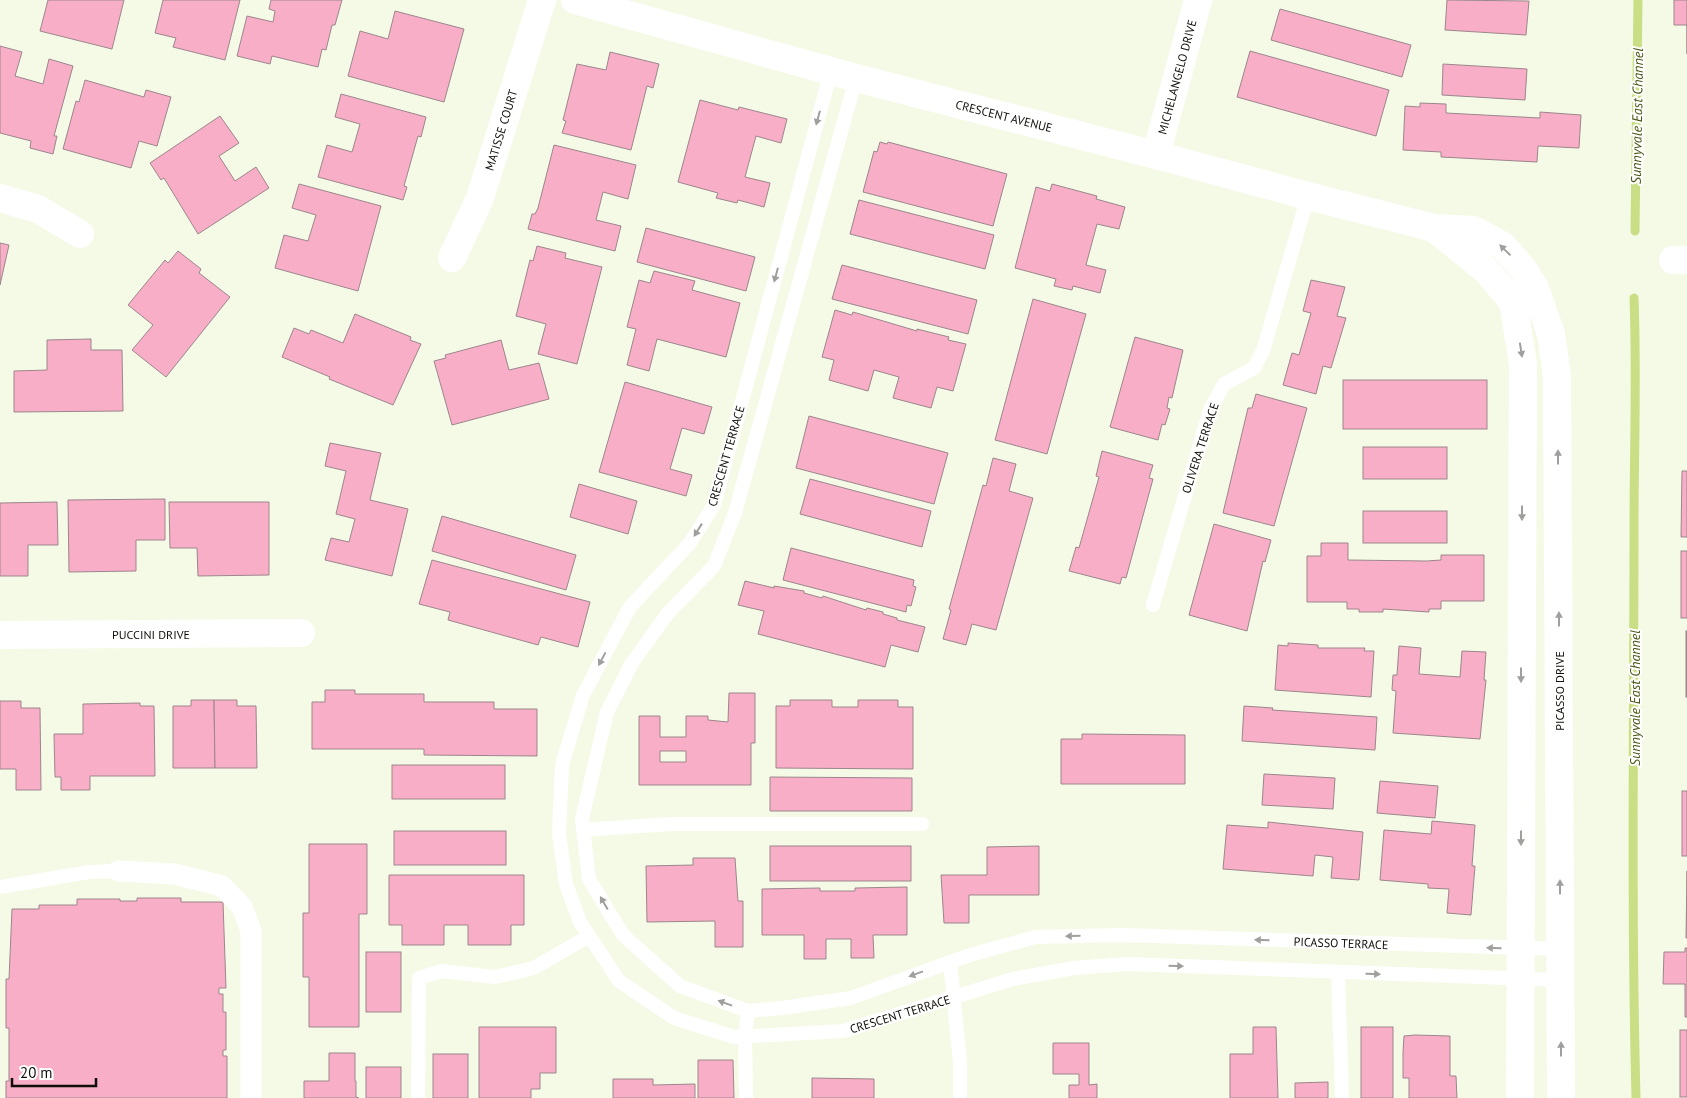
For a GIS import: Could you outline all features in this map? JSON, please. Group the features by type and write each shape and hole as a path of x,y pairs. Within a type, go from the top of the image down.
{"street":[{"name":"MATISSE COURT","path":"452,258 480,198 542,0"},
{"name":"CRESCENT AVENUE","path":"575,0 856,78 1156,154 1434,228 1486,270 1524,295"},
{"name":"MICHELANGELO DRIVE","path":"1156,154 1198,0"},
{"path":"0,198 38,209 80,234"},
{"path":"1520,1098 1524,295"},
{"name":"PICASSO DRIVE","path":"1524,295 1551,334 1557,376 1561,1098"},
{"name":"PUCCINI DRIVE","path":"0,635 301,633"},
{"path":"118,871 175,874 222,886 242,907 251,931 251,1098"}],"lane":[{"name":"CRESCENT TERRACE","path":"831,71 714,505 690,543 630,607 583,695 562,765 559,834 566,884 580,922 619,981 674,1018 734,1037 843,1031 1013,979 1074,968 1127,964 1338,973"},
{"name":"CRESCENT TERRACE","path":"856,78 735,513 714,566 668,613 632,663 607,712 582,819 589,878 623,935 680,986 748,1011 851,998 950,962 1034,937 1122,935"},
{"name":"OLIVERA TERRACE","path":"1153,604 1210,410 1224,384 1254,368 1263,351 1308,196"},
{"path":"583,830 670,824 922,824"},
{"path":"0,887 89,872 118,871"},
{"name":"PICASSO TERRACE","path":"1122,935 1560,949"},
{"path":"418,1098 419,978 442,971 496,977 534,968 588,936"},
{"path":"950,962 960,1062 960,1098"},
{"path":"1342,1098 1338,973 1560,980"},
{"path":"746,1098 745,1036 748,1011"}],"building":[{"path":"48,0 124,0 112,49 40,31"},
{"path":"163,0 240,0 225,60 173,47 176,38 155,33"},
{"path":"271,0 342,0 335,25 332,25 326,50 322,49 318,67 272,56 270,64 237,56 247,16 273,22 275,11 269,9"},
{"path":"1447,0 1529,1 1526,35 1445,30"},
{"path":"1674,0 1687,0 1687,25 1674,25"},
{"path":"1280,9 1411,45 1402,77 1271,40"},
{"path":"395,11 464,29 444,102 348,76 360,31 388,39"},
{"path":"0,46 22,52 15,76 43,84 49,59 73,66 54,136 57,136 53,154 30,148 31,141 0,133"},
{"path":"1250,51 1389,90 1376,136 1237,97"},
{"path":"610,52 659,64 653,88 647,86 631,150 562,133 566,121 563,120 577,64 606,70"},
{"path":"1443,64 1527,69 1525,100 1442,95"},
{"path":"85,80 144,97 146,90 171,97 157,146 139,141 131,168 63,149 76,101 79,102"},
{"path":"341,94 426,117 421,137 418,136 404,186 407,187 403,200 318,177 327,145 352,152 360,124 335,117"},
{"path":"700,100 738,110 739,107 787,119 781,143 756,136 745,177 770,183 764,207 738,200 737,203 716,198 718,193 678,182"},
{"path":"1420,103 1446,104 1446,113 1540,118 1540,112 1581,115 1579,148 1538,146 1537,162 1441,157 1441,152 1403,150 1405,106 1420,107"},
{"path":"220,116 239,143 219,156 235,181 256,167 269,188 198,234 164,178 161,180 150,163"},
{"path":"880,142 887,144 888,142 1007,174 993,226 863,192 874,151 877,152"},
{"path":"554,145 636,165 628,199 603,192 596,220 621,226 615,251 528,229 532,214 535,214 538,208"},
{"path":"299,184 381,206 358,291 275,268 284,235 308,241 316,215 292,208"},
{"path":"1052,184 1097,196 1096,199 1125,207 1119,229 1097,224 1086,265 1106,270 1100,293 1073,286 1072,290 1054,286 1056,279 1015,268 1036,187 1050,191"},
{"path":"859,200 994,235 985,269 850,234"},
{"path":"646,228 755,257 746,291 637,262"},
{"path":"0,243 9,245 0,285"},
{"path":"537,246 566,253 565,258 602,267 577,364 538,354 546,324 516,316 530,260 533,261"},
{"path":"178,251 201,269 199,273 230,297 166,377 132,350 153,325 128,305 165,260 168,263"},
{"path":"842,265 977,300 968,334 832,299"},
{"path":"654,271 695,281 692,290 740,303 726,357 657,339 649,371 627,365 636,329 627,327 639,280 650,283"},
{"path":"1311,280 1345,287 1337,316 1346,318 1331,368 1323,366 1316,394 1283,385 1292,353 1299,355 1311,313 1303,311"},
{"path":"1033,299 1086,314 1047,454 995,440"},
{"path":"835,310 852,315 853,312 917,331 917,329 949,337 948,340 966,344 953,391 937,387 931,408 893,398 899,377 874,370 868,391 829,380 834,360 822,357"},
{"path":"355,314 411,337 410,340 421,344 393,405 329,379 330,377 282,357 294,328 309,334 311,330 343,343"},
{"path":"1135,337 1183,350 1172,398 1169,397 1167,408 1170,409 1165,425 1162,424 1158,440 1110,427"},
{"path":"91,339 91,350 122,350 123,411 14,412 14,371 47,370 47,340"},
{"path":"501,340 509,370 539,363 549,399 452,425 434,361 446,358 445,355"},
{"path":"1343,380 1487,380 1487,429 1343,429"},
{"path":"625,382 712,407 704,434 682,428 670,469 692,475 686,496 599,472"},
{"path":"1256,394 1307,408 1274,526 1223,513 1248,408 1252,408"},
{"path":"809,416 948,453 934,504 796,468"},
{"path":"330,443 381,453 370,500 408,509 392,576 325,560 331,538 349,542 355,519 336,514 346,471 325,466"},
{"path":"1363,447 1447,447 1447,479 1363,479"},
{"path":"1102,451 1153,465 1149,478 1153,479 1126,578 1122,577 1120,584 1069,571 1076,547 1079,548 1099,477 1096,476"},
{"path":"993,458 1016,464 1009,491 1033,498 996,630 972,624 966,645 943,639 951,610 949,609 983,485 986,486"},
{"path":"1682,471 1687,471 1687,537 1681,537"},
{"path":"810,479 931,511 922,547 800,514"},
{"path":"579,484 637,501 628,534 570,517"},
{"path":"165,499 165,540 136,540 136,571 69,572 68,500"},
{"path":"57,502 58,545 28,545 28,576 0,576 0,503"},
{"path":"169,502 269,502 269,575 198,576 197,548 170,548"},
{"path":"1363,511 1447,511 1447,543 1363,543"},
{"path":"442,516 576,555 566,590 432,551"},
{"path":"1214,524 1271,540 1265,562 1263,561 1247,631 1189,615"},
{"path":"1321,543 1348,543 1348,560 1427,561 1441,560 1441,555 1484,555 1484,601 1441,601 1441,609 1429,609 1429,612 1383,609 1383,612 1359,612 1359,609 1347,609 1347,602 1307,602 1307,556 1321,556"},
{"path":"791,548 914,580 913,586 916,587 911,606 907,605 906,612 783,580"},
{"path":"1681,551 1687,551 1687,618 1681,618"},
{"path":"432,560 590,602 578,647 541,637 538,645 448,620 450,612 419,604"},
{"path":"745,581 774,588 774,586 804,591 804,593 822,598 823,596 866,610 867,608 883,612 883,614 897,618 897,620 925,627 918,652 891,645 885,667 758,634 764,611 738,605"},
{"path":"1687,631 1687,697 1686,697"},
{"path":"1288,643 1318,645 1318,648 1365,648 1364,651 1374,651 1371,697 1275,690 1278,645 1288,646"},
{"path":"1399,646 1421,648 1419,674 1460,677 1462,651 1486,652 1484,680 1486,680 1480,739 1393,733 1396,691 1392,690 1393,675 1397,675"},
{"path":"325,690 355,690 355,694 424,694 424,702 494,702 494,709 537,709 537,756 424,755 424,749 312,749 312,702 325,702"},
{"path":"729,693 755,693 755,743 751,743 751,785 639,785 639,716 660,716 660,737 686,737 686,716 708,716 708,720 728,722","holes":["660,751 686,751 686,762 660,762"]},
{"path":"191,700 214,700 215,768 173,768 173,706 191,706"},
{"path":"214,700 237,700 237,706 256,706 257,768 215,768"},
{"path":"790,700 832,700 832,707 858,707 858,700 898,700 898,707 913,707 913,769 776,768 776,706 790,706"},
{"path":"0,701 21,701 21,708 40,708 41,790 16,790 16,769 0,769"},
{"path":"140,703 140,706 154,706 155,776 90,776 90,790 61,790 61,777 55,777 54,734 83,734 83,704"},
{"path":"1244,706 1273,708 1272,710 1377,717 1375,750 1242,741"},
{"path":"1082,734 1185,735 1185,784 1061,784 1061,739 1082,739"},
{"path":"392,765 505,765 505,799 392,799"},
{"path":"1264,774 1335,778 1333,809 1262,805"},
{"path":"770,777 912,778 912,811 770,811"},
{"path":"1380,781 1438,786 1435,818 1377,813"},
{"path":"1682,791 1687,791 1687,856 1682,856"},
{"path":"1432,821 1475,825 1472,866 1475,866 1471,915 1447,913 1449,889 1428,888 1428,884 1380,880 1384,830 1431,834"},
{"path":"1268,822 1363,832 1359,880 1331,878 1333,857 1315,855 1313,876 1223,869 1227,825 1268,828"},
{"path":"394,831 506,831 506,865 394,865"},
{"path":"309,844 367,844 367,914 359,914 359,1027 309,1027 309,977 303,977 303,913 309,913"},
{"path":"770,846 911,846 911,881 770,881"},
{"path":"1039,846 1039,895 969,895 969,923 944,923 941,875 987,875 987,847"},
{"path":"693,858 735,858 738,901 743,901 743,947 715,947 715,921 647,922 646,866 693,865"},
{"path":"1687,871 1687,938 1686,938"},
{"path":"389,875 524,875 524,925 511,925 511,945 468,945 468,925 444,925 444,945 402,945 402,925 389,925"},
{"path":"907,887 907,935 873,935 874,958 851,958 851,939 826,939 826,959 804,959 804,935 762,935 762,889 820,888 820,891 855,891 855,888"},
{"path":"137,898 181,898 181,902 223,902 226,988 219,988 219,994 223,994 223,1012 226,1012 226,1050 223,1050 223,1056 227,1056 227,1098 6,1098 6,1081 9,1081 9,1028 6,1028 6,979 9,979 12,909 39,909 39,905 77,905 77,899 137,901"},
{"path":"1685,948 1687,948 1687,1017 1685,1017 1685,984 1663,984 1664,952 1685,952"},
{"path":"366,952 401,952 401,1012 366,1012"},
{"path":"479,1027 556,1027 556,1073 540,1073 540,1089 531,1089 531,1098 479,1098"},
{"path":"1253,1027 1276,1027 1278,1098 1230,1098 1230,1054 1253,1054"},
{"path":"1361,1027 1393,1027 1393,1098 1361,1098"},
{"path":"1680,1030 1687,1030 1687,1097 1680,1097"},
{"path":"1404,1036 1450,1036 1450,1076 1456,1076 1457,1098 1409,1098 1409,1078 1403,1078"},
{"path":"1053,1043 1089,1043 1089,1085 1097,1084 1097,1098 1069,1098 1069,1085 1079,1085 1079,1074 1053,1074"},
{"path":"329,1053 355,1053 356,1097 359,1098 304,1098 304,1081 329,1081"},
{"path":"433,1054 468,1054 468,1098 433,1098"},
{"path":"698,1060 733,1060 734,1098 698,1098"},
{"path":"366,1067 401,1067 401,1098 366,1098"},
{"path":"812,1078 874,1079 874,1098 812,1098"},
{"path":"613,1079 653,1079 653,1085 695,1084 695,1098 613,1098"},
{"path":"1328,1082 1328,1098 1295,1098 1295,1083"}],"waterway":[{"name":"Sunnyvale East Channel","path":"1635,231 1638,0"},
{"name":"Sunnyvale East Channel","path":"1634,298 1633,884 1636,1098"}]}
